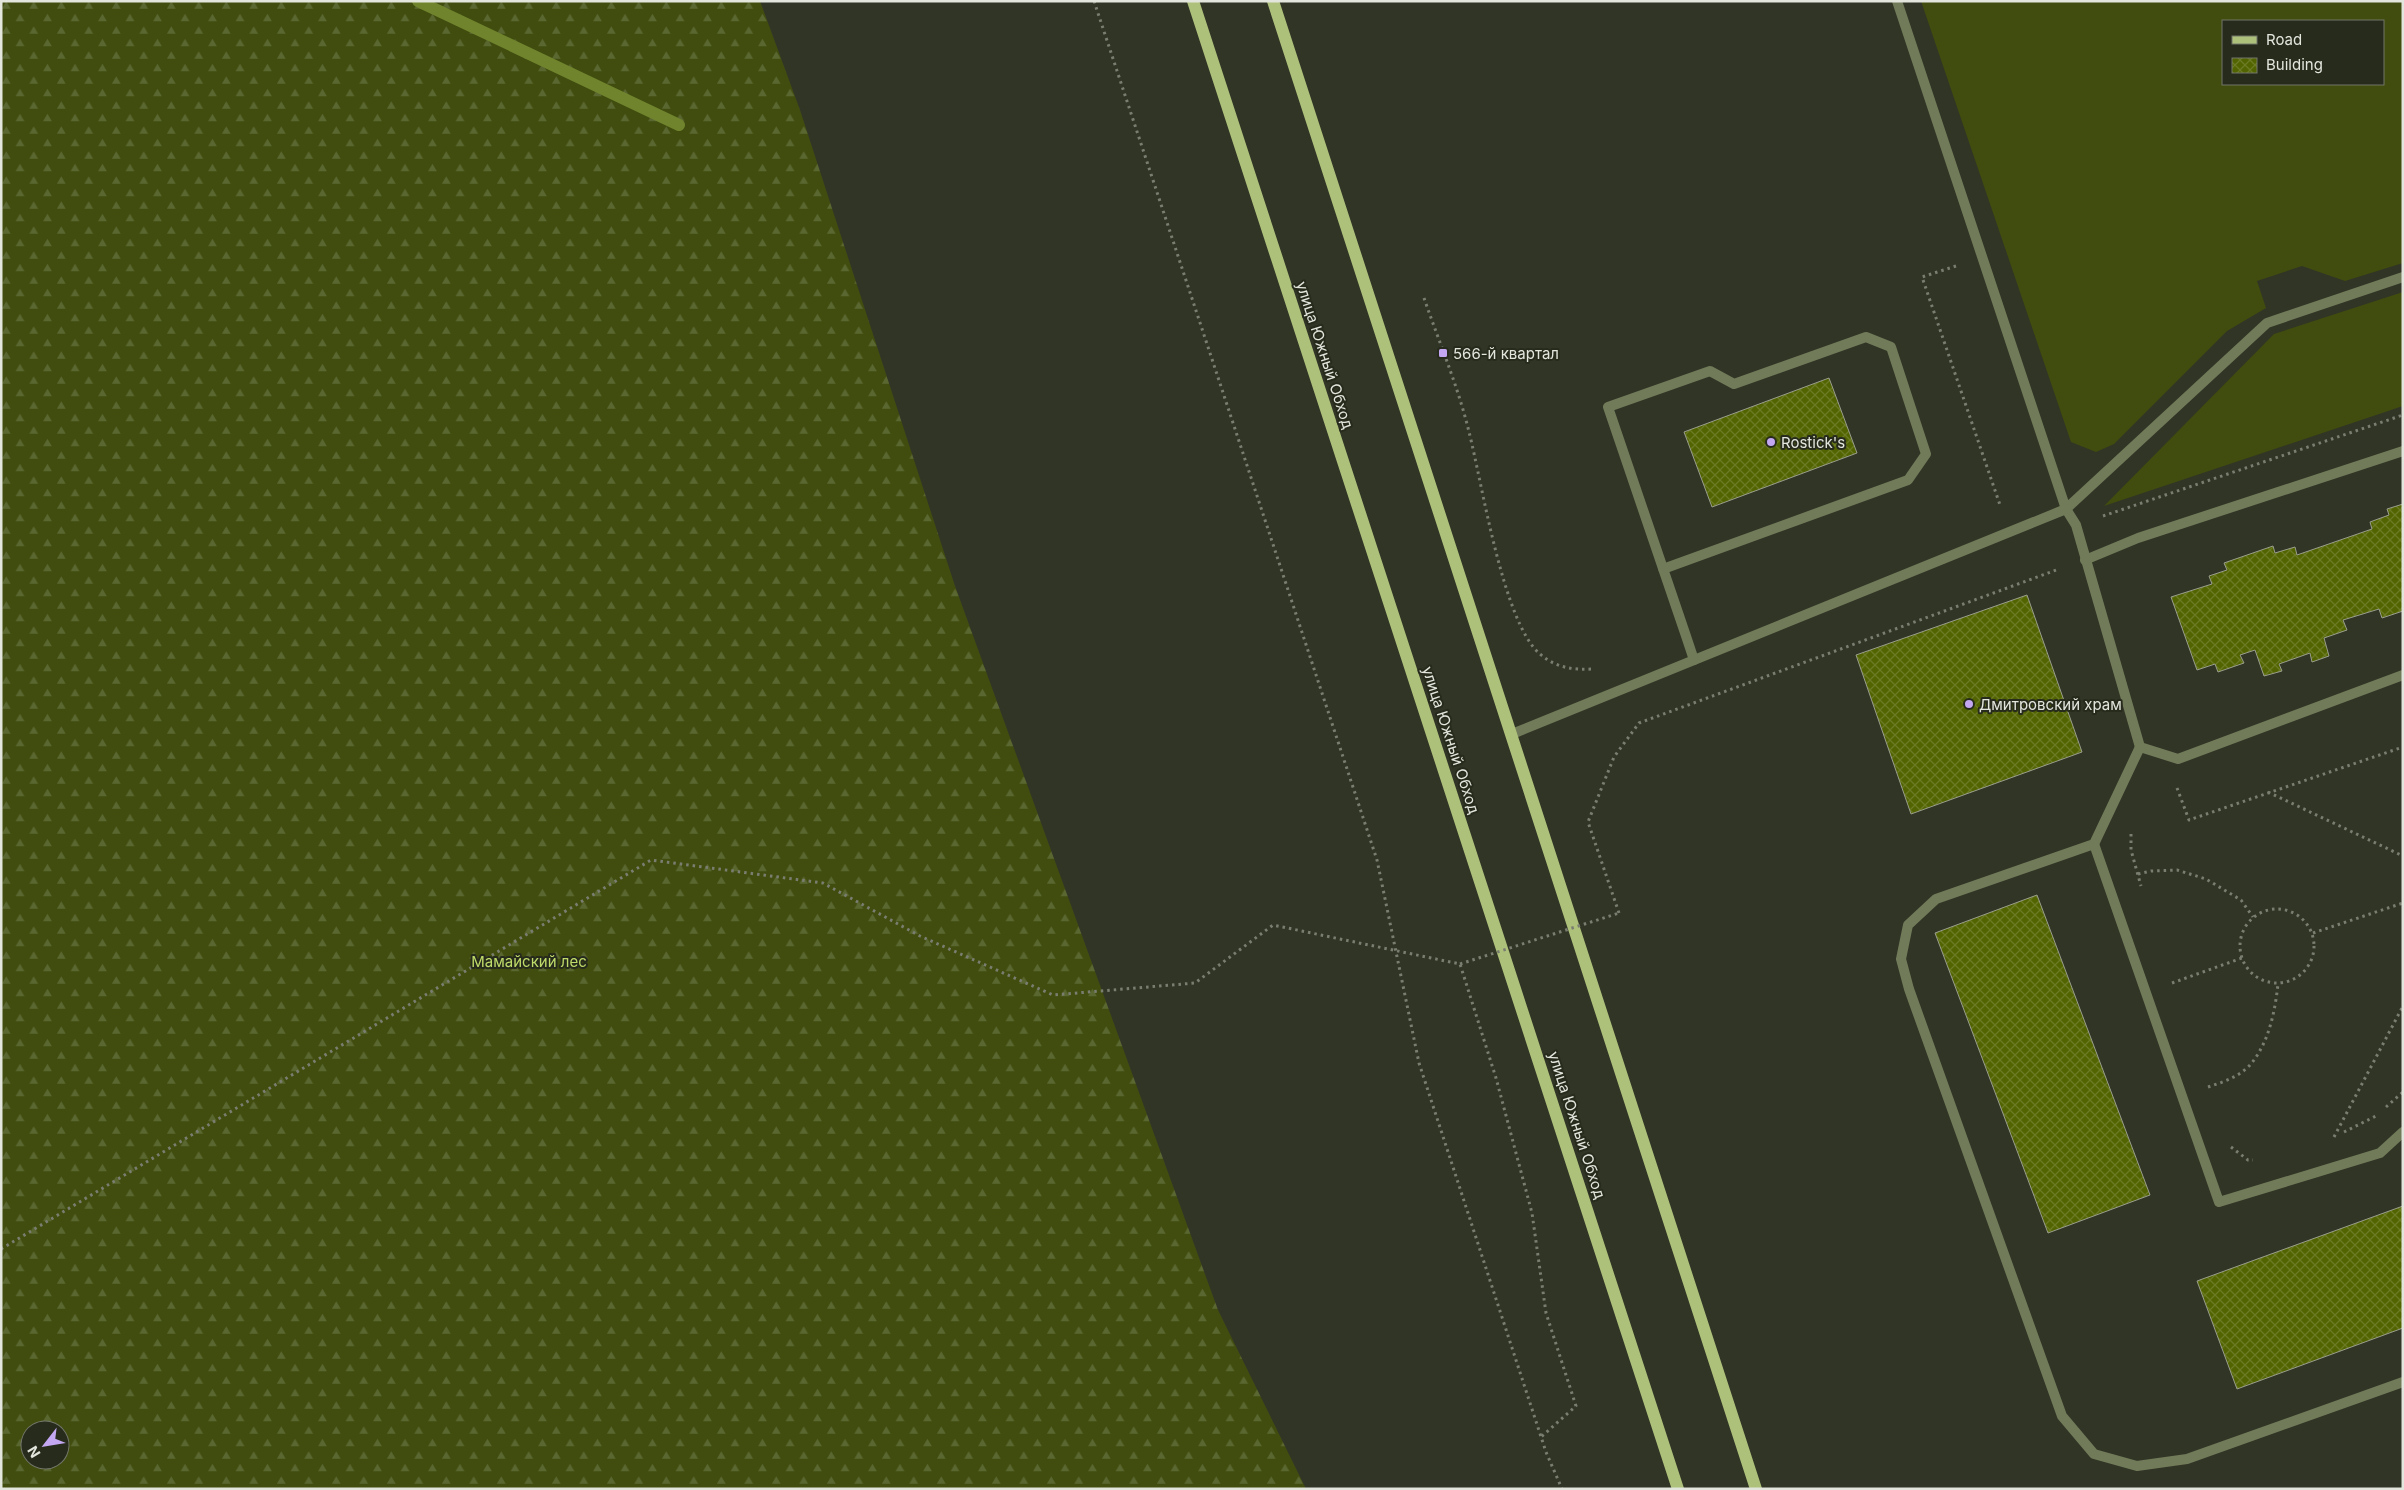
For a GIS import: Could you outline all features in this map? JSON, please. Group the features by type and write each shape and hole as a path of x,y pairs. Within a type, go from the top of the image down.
{"main road":[{"name":"улица Южный Обход","path":"1192,1 1678,1489"},
{"path":"1273,1 1756,1489"}],"lane":[{"path":"1897,1 2066,509 2076,525 2140,746 2094,844 2219,1202 2380,1153 2403,1132"},
{"path":"1512,734 2066,509 2267,323 2403,277"},
{"path":"1663,570 1908,480 1926,454 1891,347 1866,337 1734,384 1710,371 1608,407 1663,570 1694,660"},
{"path":"2085,560 2138,538 2403,451"},
{"path":"2140,746 2178,759 2403,676"},
{"path":"2094,844 1936,899 1908,925 1901,959 1909,989 2062,1416 2094,1454 2137,1466 2187,1459 2403,1382"}],"path":[{"path":"1094,1 1377,860 1419,1063 1541,1437 1562,1489"},
{"path":"1960,264 1922,277 2001,509"},
{"path":"1424,298 1469,430 1492,534 1517,622 1540,654 1566,669 1593,670 1601,667"},
{"path":"2076,525 2403,415"},
{"path":"1,1249 651,860 823,883 920,936 1052,995 1195,983 1273,924 1460,964 1619,913 1588,822 1614,757 1639,722 2085,560"},
{"path":"2176,784 2189,820 2403,747"},
{"path":"2268,792 2403,856"},
{"path":"2131,830 2130,850 2143,892"},
{"path":"2138,874 2151,871 2177,870 2206,880 2241,900 2253,917"},
{"path":"2313,933 2403,903"},
{"path":"2280,908 2294,912 2306,921 2313,933 2315,948 2312,962 2303,973 2292,981 2278,984 2266,982 2255,977 2247,969 2242,958 2240,944 2244,929 2253,917 2266,910 2280,908"},
{"path":"2146,992 2242,958"},
{"path":"1460,964 1496,1078 1532,1213 1546,1314 1576,1406 1541,1437"},
{"path":"2169,974 2174,992"},
{"path":"2208,1087 2232,1078 2250,1065 2264,1042 2275,1012 2278,984"},
{"path":"2333,1137 2403,1006"},
{"path":"2205,1079 2211,1096"},
{"path":"2325,1141 2375,1116 2403,1092"},
{"path":"2229,1145 2248,1160 2256,1160"}],"green space":[{"name":"Мамайский лес","path":"1,1 760,1 800,110 955,586 1218,1310 1306,1489 1,1489"},
{"path":"1921,1 2403,1 2403,263 2345,281 2302,266 2257,281 2266,308 2227,331 2114,444 2096,452 2071,442"},
{"path":"2403,292 2403,406 2104,506 2274,334"}],"building":[{"name":"Rostick's","path":"1829,378 1857,453 1712,507 1684,432"},
{"path":"2403,504 2403,611 2382,618 2379,609 2343,620 2347,630 2324,638 2329,656 2312,662 2310,653 2279,664 2282,671 2264,676 2255,650 2240,655 2244,663 2218,672 2215,664 2197,670 2171,597 2212,584 2209,576 2227,570 2224,563 2273,546 2275,553 2295,547 2297,555 2372,529 2370,522 2389,515 2387,509"},
{"name":"Дмитровский храм","path":"2027,595 2082,752 1911,814 1856,655"},
{"path":"2037,895 2150,1195 2048,1233 1935,933"},
{"path":"2403,1206 2403,1328 2237,1389 2197,1281"}],"waterway":[{"path":"418,1 679,125"}],"place":[{"name":"566-й квартал","path":"1443,353"},
{"name":"Rostick's","path":"1771,442"},
{"name":"Дмитровский храм","path":"1969,704"}]}
